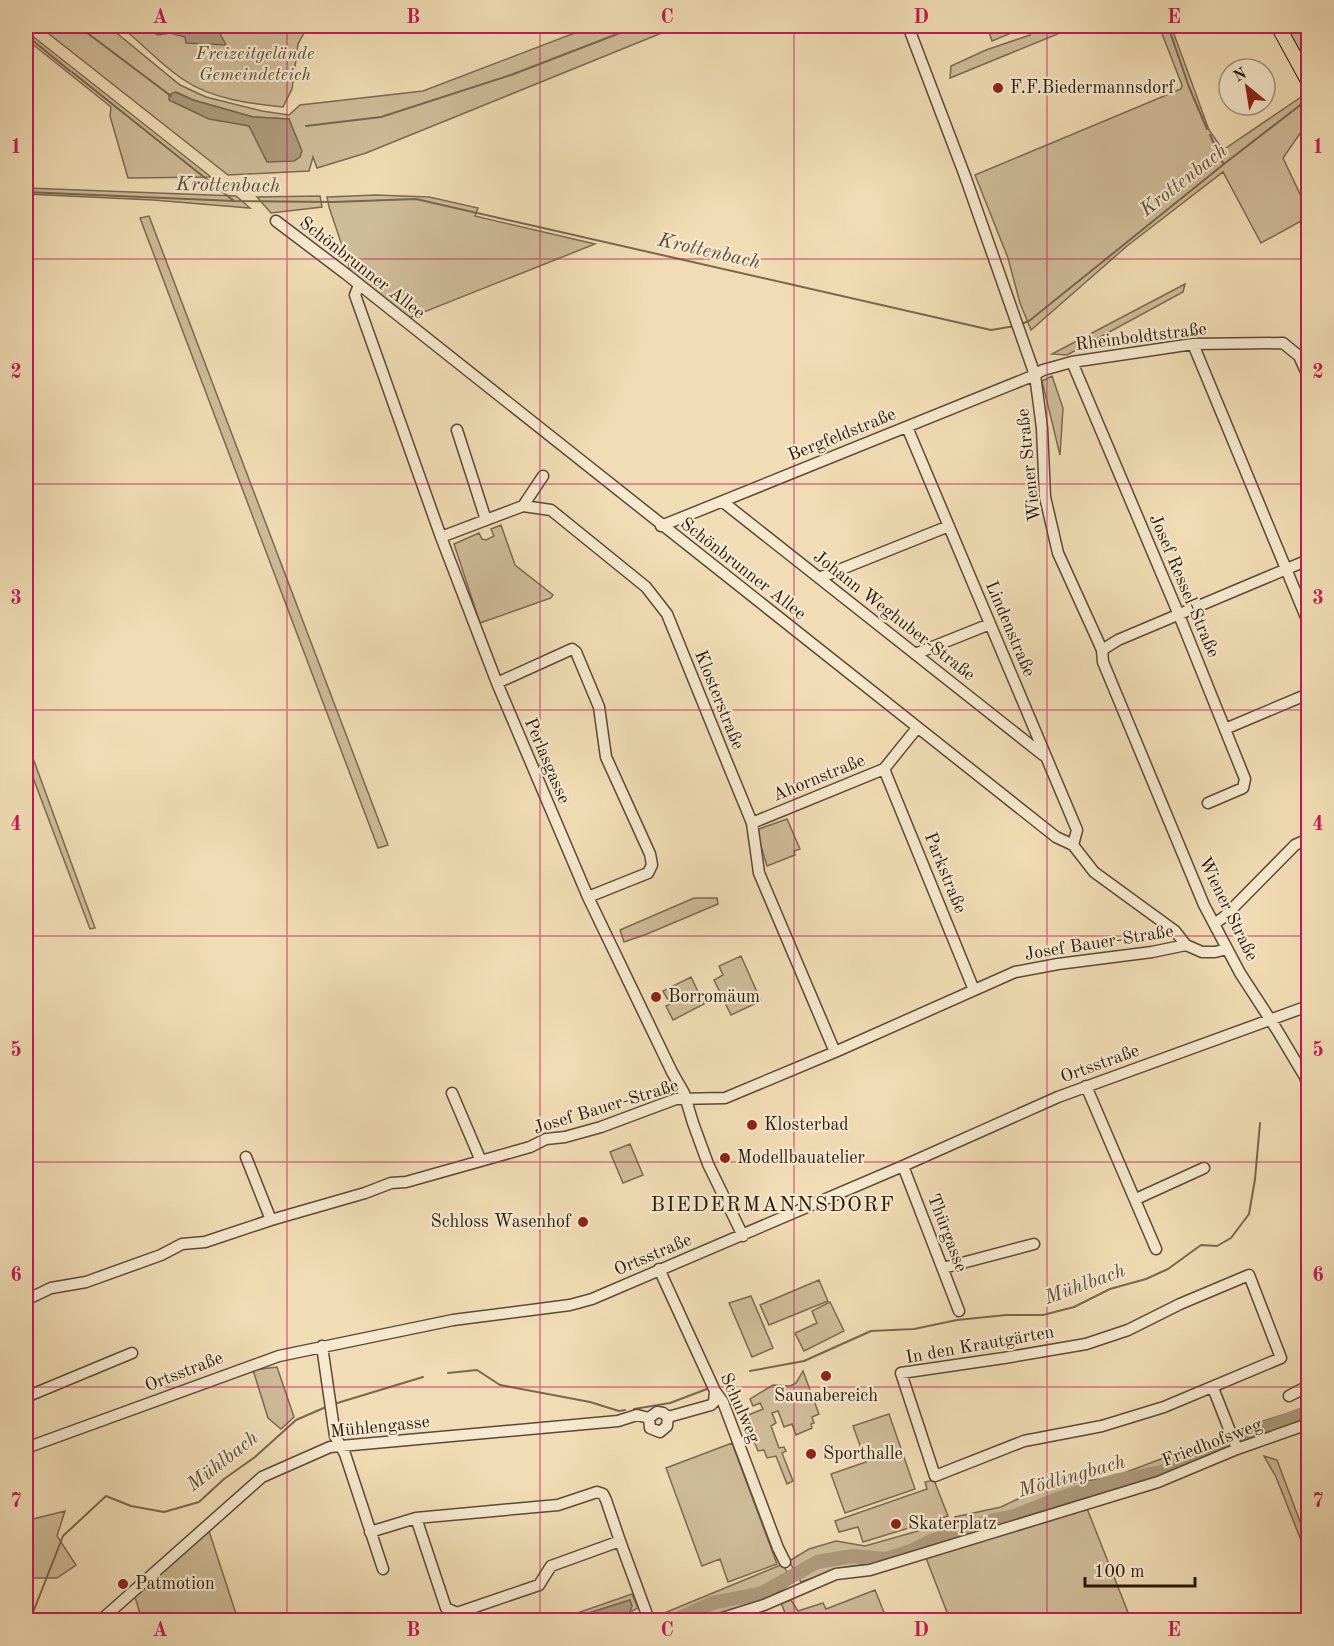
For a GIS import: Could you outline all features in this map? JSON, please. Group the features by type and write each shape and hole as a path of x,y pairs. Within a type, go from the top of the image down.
{"main road":[{"path":"1278,26 1308,81"}],"street":[{"name":"Wiener Straße","path":"908,26 965,176 1035,375 1042,428 1045,497 1058,553 1102,650 1107,673 1204,905 1227,949 1305,1077 1308,1086"},
{"name":"Schönbrunner Allee","path":"276,221 1056,837 1073,845 1094,872 1175,931 1186,945"},
{"name":"Perlasgasse","path":"359,285 355,294 441,537 496,683 588,897 686,1098 708,1164 742,1236"},
{"name":"Rheinboldtstraße","path":"1035,375 1043,370 1072,362 1193,344 1283,343 1299,356 1308,376"},
{"path":"1193,344 1308,622"},
{"name":"Josef Ressel-Straße","path":"1072,362 1179,615 1245,779 1243,788 1208,803"},
{"name":"Bergfeldstraße","path":"661,526 1035,375"},
{"name":"Lindenstraße","path":"907,427 1077,830 1073,845"},
{"path":"457,430 486,520"},
{"path":"441,537 523,506 543,476"},
{"name":"Johann Weghuber-Straße","path":"723,502 1046,757"},
{"name":"Klosterstraße","path":"523,506 551,510 646,587 667,615 752,823 759,873 835,1052"},
{"path":"819,578 949,526"},
{"path":"1102,650 1118,640 1308,560"},
{"path":"915,654 990,624"},
{"path":"496,683 572,649 580,661 599,707 606,757 650,854 652,865 648,873 588,897"},
{"path":"1225,729 1308,694"},
{"name":"Ahornstraße","path":"752,823 884,769 917,728"},
{"name":"Parkstraße","path":"884,769 974,990"},
{"path":"1214,924 1224,917 1295,846 1308,839"},
{"name":"Josef Bauer-Straße","path":"26,1300 51,1288 86,1281 161,1255 176,1245 205,1242 365,1193 390,1183 406,1182 530,1147 546,1139 565,1137 602,1127 658,1105 686,1098 725,1098 1015,972 1186,945 1202,952 1227,949"},
{"name":"Ortsstraße","path":"27,1444 279,1356 453,1320 570,1305 592,1299 903,1167 1049,1101 1308,1006"},
{"path":"1086,1086 1156,1249"},
{"path":"452,1092 481,1161"},
{"path":"246,1157 272,1220"},
{"name":"Thürgasse","path":"903,1167 959,1311"},
{"path":"1136,1199 1204,1168"},
{"path":"943,1268 1034,1244"},
{"name":"Schulweg","path":"659,1269 713,1388 723,1402 785,1562"},
{"name":"In den Krautgärten","path":"1249,1275 1281,1358 1213,1388 1164,1407 1102,1426 1024,1441 935,1476 901,1373 1004,1359 1086,1344 1128,1330 1179,1304 1249,1275"},
{"path":"322,1346 335,1436 341,1446 383,1569"},
{"path":"26,1397 132,1353"},
{"path":"1288,1395 1308,1386"},
{"name":"Mühlengasse","path":"668,1418 711,1405 714,1402 713,1388"},
{"path":"1213,1388 1237,1449"},
{"name":"Mühlengasse","path":"649,1418 657,1412 663,1413 668,1418"},
{"name":"Mühlengasse","path":"101,1620 262,1478 330,1447 618,1421 637,1415 649,1418"},
{"name":"Mühlengasse","path":"649,1418 651,1428 660,1432 667,1426 668,1418"},
{"name":"Friedhofsweg","path":"716,1620 764,1605 836,1574 870,1570 1158,1482 1237,1449 1308,1424"},
{"path":"370,1532 416,1518 558,1504 600,1492 606,1500 649,1620"},
{"path":"416,1518 446,1608 457,1613 539,1585 551,1566 620,1541"}],"green space":[{"path":"39,26 108,26 180,85 206,97 262,111 289,115 300,105 423,91 593,26 679,26 366,153 317,168 313,157 309,171 228,175","holes":["193,100 253,117 288,119 257,140 249,126"]},
{"name":"Freizeitgelände Gemeindeteich","path":"120,26 308,26 298,44 292,89 283,107 232,100 207,92 167,68"},
{"path":"987,26 1077,26 950,78 951,66 986,50 1030,35 1026,27 992,41"},
{"path":"1159,26 1171,26 1209,130 1223,150 1272,117 1277,117 1277,113 1307,93 1308,108 1302,111 1308,122 1283,158 1308,211 1308,235 1301,221 1261,243 1223,172 1127,246 1031,330 1020,303 1008,258 975,175 1181,89 1182,85"},
{"path":"1285,26 1308,26 1308,67"},
{"path":"26,31 211,177 128,178 110,116 111,107 26,39"},
{"path":"26,188 236,196 250,208 153,200 26,194"},
{"path":"376,195 429,197 478,208 475,216 595,244 409,318 351,272 327,197"},
{"path":"320,196 322,207 271,213 257,197"},
{"path":"149,216 388,845 378,848 140,218"},
{"path":"1185,284 1183,292 1067,355 1052,354"},
{"path":"1052,376 1063,408 1060,455 1042,381"},
{"path":"501,525 515,565 553,595 551,598 480,623 454,544 479,533 482,539 486,540 494,536 491,529"},
{"path":"26,739 95,928 90,929 26,759"},
{"path":"787,819 800,849 794,851 795,855 767,866 756,830"},
{"path":"694,898 717,898 718,904 624,942 620,930"},
{"path":"741,956 761,1001 731,1015 714,980 723,975 719,966"},
{"path":"691,977 704,1004 673,1020 666,1006 670,1004 663,991"},
{"path":"630,1144 643,1175 623,1183 610,1152"},
{"path":"819,1280 828,1301 769,1325 760,1305"},
{"path":"751,1296 773,1348 752,1357 729,1303"},
{"path":"830,1302 844,1331 804,1351 795,1333 817,1323 812,1311"},
{"path":"277,1367 294,1417 281,1429 268,1418 253,1370"},
{"path":"803,1371 819,1414 812,1417 814,1423 811,1424 812,1428 796,1435 792,1424 784,1427 778,1411 772,1413 776,1423 771,1426 779,1448 784,1447 786,1451 782,1453 793,1481 787,1484 776,1456 767,1458 764,1450 758,1451 741,1418 763,1409 760,1403 753,1406 750,1399 773,1385 790,1386 796,1383"},
{"path":"1308,1407 1308,1417 1164,1475 1029,1514 888,1561 846,1567 801,1582 789,1561 809,1549 836,1541 865,1546 939,1525 952,1527 955,1517 1001,1507 1041,1488 1113,1477 1260,1422"},
{"path":"889,1414 915,1489 845,1513 831,1474 866,1462 853,1426"},
{"path":"732,1443 777,1564 728,1582 720,1559 702,1566 666,1468"},
{"path":"1264,1456 1277,1460 1308,1543 1308,1558 1276,1477"},
{"path":"934,1480 948,1516 863,1542 858,1527 839,1532 835,1521 927,1489 925,1482"},
{"path":"1086,1506 1131,1620 950,1620 926,1558"},
{"path":"65,1511 57,1536 76,1565 57,1578 33,1578 25,1556 26,1542 33,1519"},
{"path":"208,1528 238,1620 142,1620 135,1597"},
{"path":"783,1564 792,1583 767,1599 700,1620 658,1620 657,1616"},
{"path":"875,1590 887,1620 788,1620 781,1603 791,1600 798,1611 823,1603 826,1609"},
{"path":"632,1594 638,1608 632,1611 633,1618 620,1620 629,1614 630,1600 567,1620 566,1617"}],"shaded area":[{"path":"145,26 221,26 218,30 226,45 186,43 185,37 170,33 158,35"},
{"path":"175,92 193,100 253,117 289,119 302,151 300,157 294,161 267,162 249,126 209,119 169,100 169,95"},
{"path":"630,1600 632,1606 629,1614 621,1620 569,1620 570,1619"}],"waterway":[{"path":"78,26 171,96"},
{"path":"306,126 381,117 511,75 638,26"},
{"path":"1168,26 1189,87 1207,129"},
{"path":"26,35 70,71"},
{"path":"72,72 234,201"},
{"name":"Krottenbach","path":"1021,324 1029,321 1308,99"},
{"path":"1210,135 1223,163"},
{"name":"Krottenbach","path":"26,192 234,201 333,202 416,199 991,330 1015,326"},
{"name":"Mühlbach","path":"750,1371 804,1361 871,1331 914,1329 957,1320 1006,1315 1043,1315 1074,1307 1110,1289 1146,1279 1168,1269 1201,1245 1217,1246 1231,1238 1249,1214 1260,1123"},
{"name":"Mühlbach","path":"448,1373 477,1370 500,1385 590,1402 619,1411 625,1410"},
{"name":"Mühlbach","path":"334,1404 423,1377"},
{"name":"Mühlbach","path":"634,1409 670,1403 707,1389"},
{"name":"Mühlbach","path":"27,1620 32,1615 63,1536 106,1496 131,1506 164,1512 199,1502 296,1420 326,1407"},
{"name":"Mödlingbach","path":"675,1620 712,1603 762,1593 817,1562 852,1556 886,1559 911,1551 931,1541 989,1521 1014,1516 1057,1499 1115,1481 1162,1472 1226,1443 1308,1412"}],"place":[{"name":"F.F.Biedermannsdorf","path":"998,88"},
{"name":"Borromäum","path":"656,997"},
{"name":"Klosterbad","path":"752,1125"},
{"name":"Modellbauatelier","path":"725,1158"},
{"name":"Schloss Wasenhof","path":"583,1222"},
{"name":"Saunabereich","path":"826,1376"},
{"name":"Sporthalle","path":"811,1454"},
{"name":"Skaterplatz","path":"896,1524"},
{"name":"Patmotion","path":"123,1584"}],"district":[{"name":"BIEDERMANNSDORF","path":"773,1205"}]}
